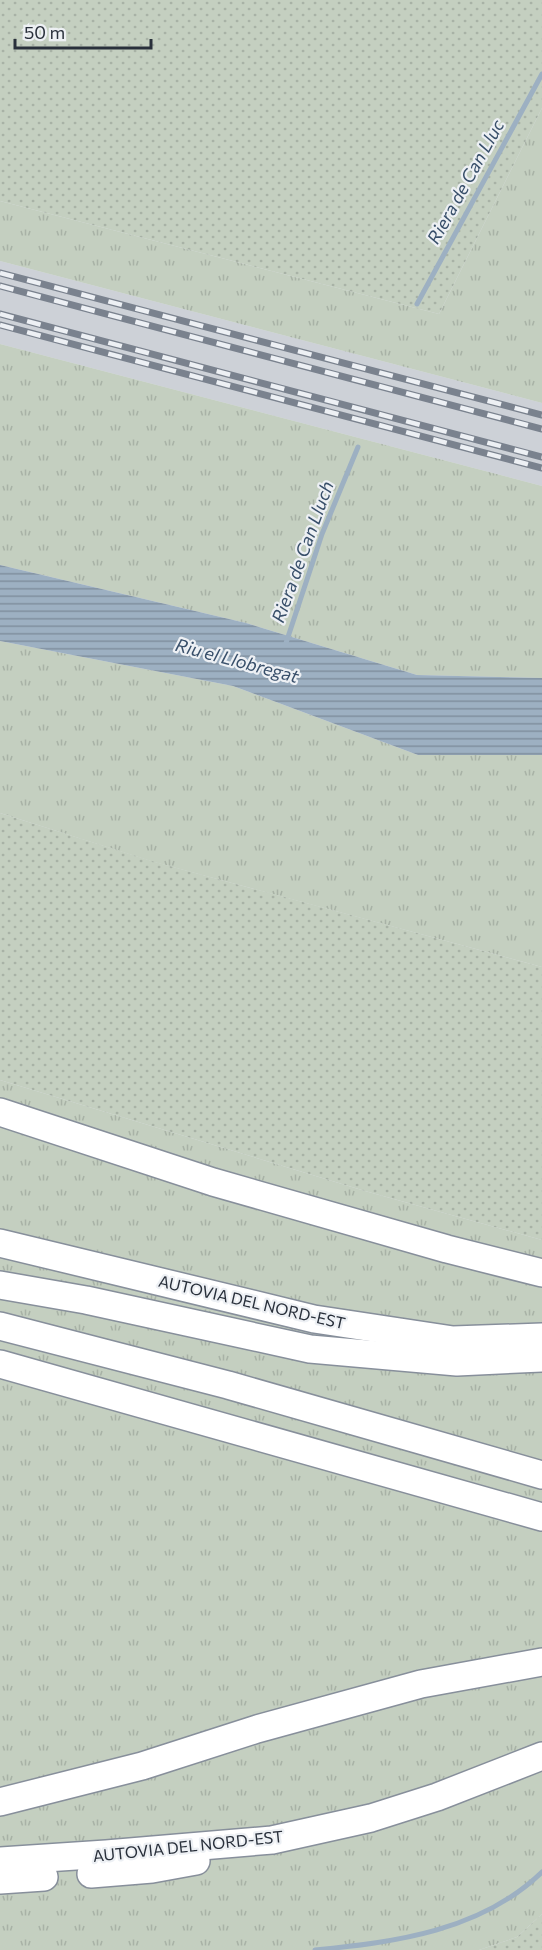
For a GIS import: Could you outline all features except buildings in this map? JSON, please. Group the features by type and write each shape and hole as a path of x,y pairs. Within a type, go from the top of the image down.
{"highway":[{"path":"0,1112 213,1182 447,1249 542,1273"},
{"name":"AUTOVIA DEL NORD-EST","path":"0,1243 314,1319 453,1340 542,1337"},
{"path":"0,1284 86,1300 310,1349 457,1362 542,1358"},
{"path":"0,1326 228,1385 542,1475"},
{"path":"0,1364 542,1517"},
{"path":"0,1802 142,1766 257,1729 421,1684 542,1662"},
{"name":"AUTOVIA DEL NORD-EST","path":"0,1861 272,1840 371,1818 437,1797 542,1756"},
{"path":"0,1880 152,1869 213,1858 272,1840"}],"shaded area":[{"path":"0,261 542,403 542,486 0,344"}],"green space":[{"path":"0,0 542,0 542,108 439,314 0,201"},
{"path":"542,108 542,403 0,261 0,201 439,314"},
{"path":"0,344 542,486 542,678 417,675 246,623 0,565"},
{"path":"0,641 233,686 418,755 542,755 542,967 154,862 0,813"},
{"path":"0,813 155,862 542,967 542,1240 365,1191 0,1080"},
{"path":"0,1080 365,1191 542,1240 542,1914 517,1937 479,1950 0,1950"},
{"path":"542,1914 542,1950 479,1950 517,1937"}],"water":[{"name":"Riu el Llobregat","path":"0,565 246,623 417,675 542,678 542,755 418,755 233,686 0,641"}],"waterway":[{"name":"Riera de Can Lluc","path":"417,304 542,74"},
{"name":"Riera de Can Lluch","path":"286,643 322,534 358,447"},
{"path":"315,1950 376,1943 436,1930 492,1908 518,1892 542,1872"}],"railway":[{"path":"0,273 542,415"},
{"path":"0,286 542,429"},
{"path":"0,314 542,457"},
{"path":"0,325 542,468"}]}
